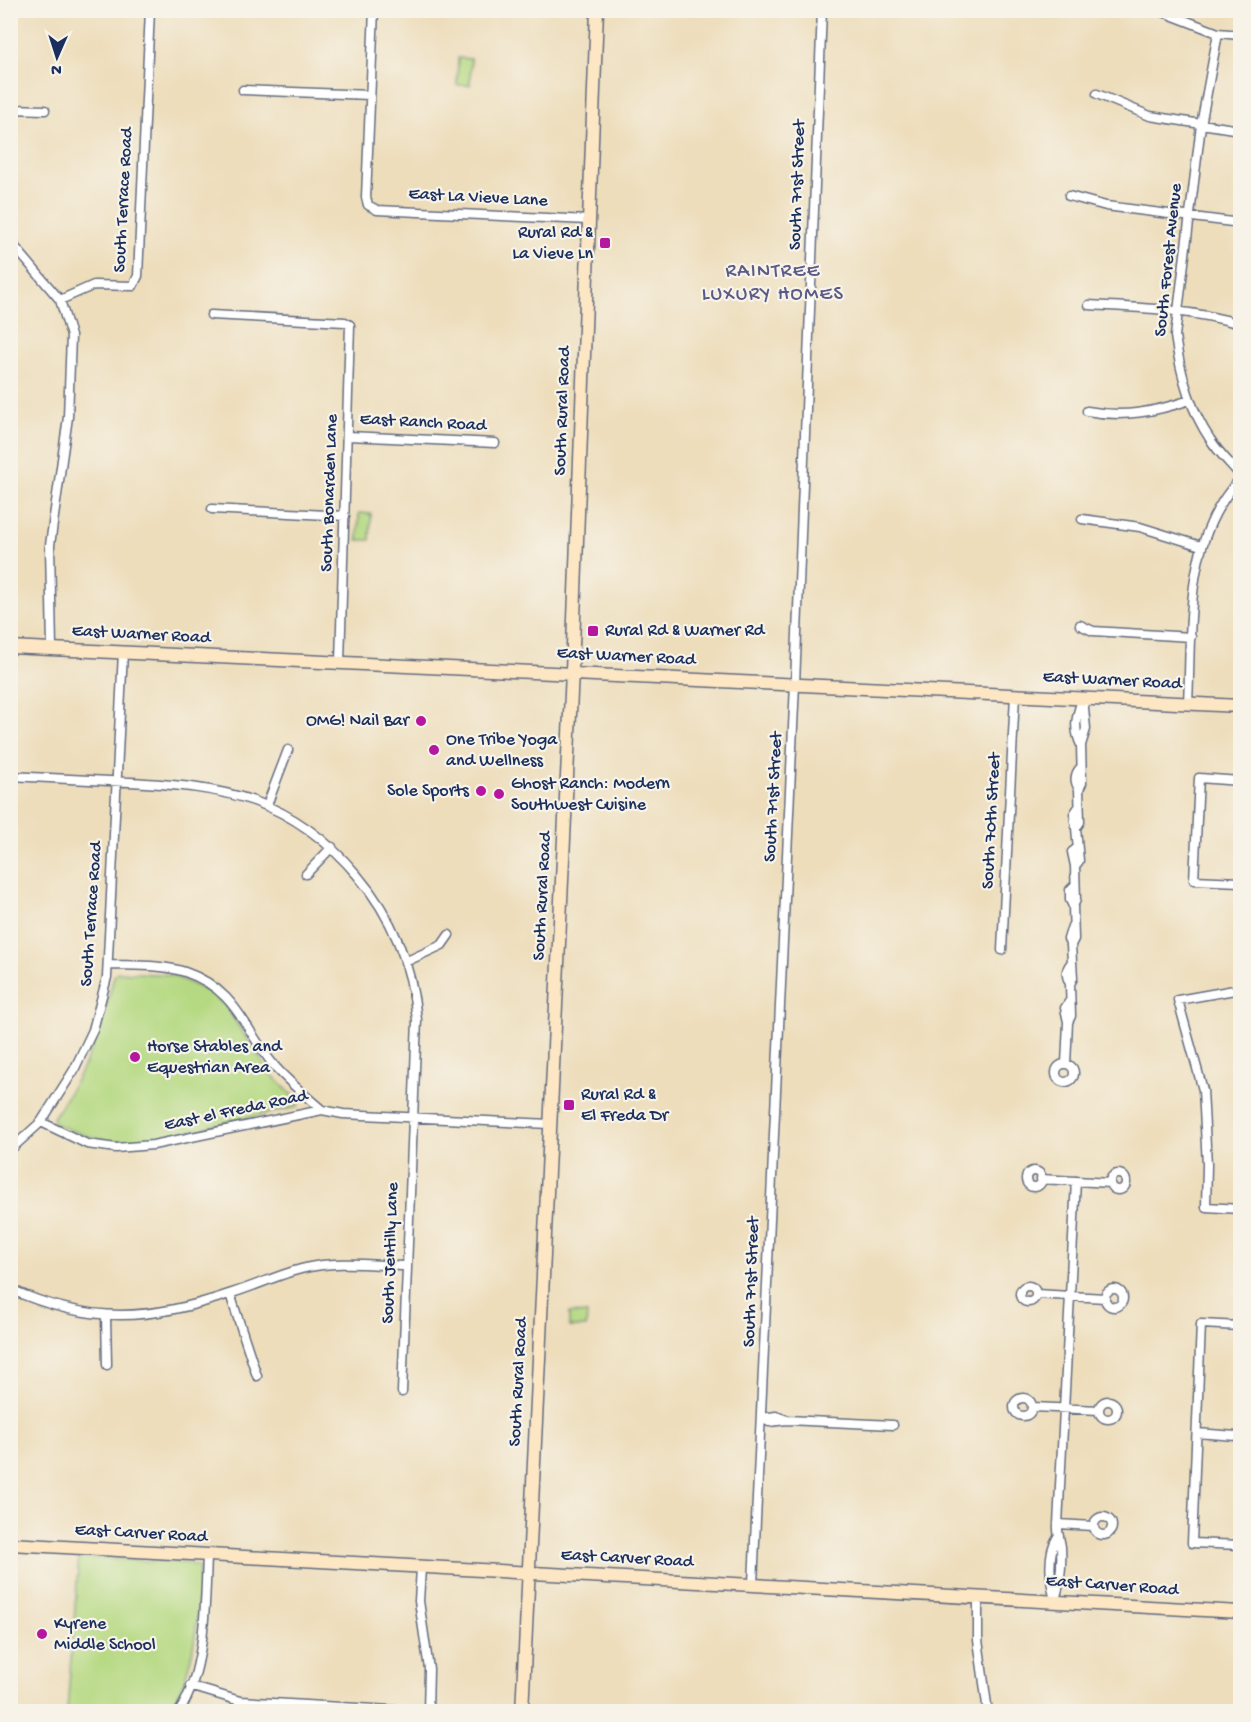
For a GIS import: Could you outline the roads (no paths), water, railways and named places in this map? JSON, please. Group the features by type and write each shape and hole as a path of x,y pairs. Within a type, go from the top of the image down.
{"main road":[{"name":"South Rural Road","path":"522,1712 572,672 597,10"},
{"name":"East Warner Road","path":"10,647 572,672 1240,706"},
{"name":"East Carver Road","path":"10,1544 1240,1612"}],"street":[{"name":"South Terrace Road","path":"60,300 94,285 133,286 138,276 150,10"},
{"path":"243,90 370,95 374,10"},
{"name":"South 71st Street","path":"753,1584 795,684 822,10"},
{"path":"1158,10 1218,33 1240,35"},
{"name":"South Forest Avenue","path":"1218,33 1201,125 1177,310 1176,336 1180,370 1190,400 1209,439 1240,477"},
{"path":"1097,94 1150,116 1240,130"},
{"name":"East La Vieve Lane","path":"370,95 366,197 368,205 377,210 588,220"},
{"path":"10,110 45,110"},
{"path":"1069,195 1106,206 1240,223"},
{"path":"10,241 14,251 60,300 70,336 68,417 50,545 52,649"},
{"path":"1089,305 1177,310 1216,316 1240,324"},
{"name":"South Bonarden Lane","path":"211,315 345,322 350,325 349,436 340,662"},
{"path":"1088,411 1113,416 1131,415 1190,400"},
{"name":"East Ranch Road","path":"349,436 495,443"},
{"path":"1188,703 1194,581 1201,546 1227,494 1240,477"},
{"path":"212,509 345,516"},
{"path":"1082,519 1140,527 1201,546"},
{"path":"1080,625 1093,631 1191,637"},
{"name":"South Terrace Road","path":"10,1150 41,1122 74,1070 93,1030 108,965 123,652"},
{"name":"South 70th Street","path":"1002,950 1015,694"},
{"path":"1066,1064 1068,1022 1065,1008 1069,1002 1070,984 1066,978 1067,968 1071,963 1071,945 1068,939 1072,926 1073,906 1070,890 1074,886 1075,866 1072,852 1076,849 1074,814 1078,808 1079,789 1075,783 1076,773 1080,768 1081,745 1086,734 1083,698"},
{"path":"267,805 288,750"},
{"name":"South Jentilly Lane","path":"10,776 188,785 242,796 267,805 304,825 332,847 371,891 394,929 405,962 417,1020 402,1392"},
{"path":"1240,780 1199,777 1194,880 1240,882"},
{"path":"306,874 332,847"},
{"path":"405,962 442,945 449,935"},
{"path":"108,965 163,967 185,972 216,987 238,1009 271,1061 291,1083 322,1110"},
{"path":"1240,989 1178,1000 1203,1090 1207,1165 1206,1207 1240,1209"},
{"name":"East el Freda Road","path":"41,1122 87,1144 116,1148 153,1145 322,1110 343,1114 550,1124"},
{"path":"1041,1179 1110,1183"},
{"path":"1055,1600 1059,1585 1061,1545 1057,1538 1076,1181"},
{"path":"10,1289 39,1302 106,1316 142,1316 182,1309 302,1269 335,1264 406,1266"},
{"path":"230,1294 257,1376"},
{"path":"1036,1294 1105,1298"},
{"path":"106,1316 107,1365"},
{"path":"1240,1326 1201,1324 1192,1543 1240,1545"},
{"path":"1033,1407 1099,1410"},
{"path":"762,1418 776,1416 787,1420 893,1425"},
{"path":"1197,1433 1236,1436"},
{"path":"1058,1524 1094,1526"},
{"path":"179,1712 190,1686 201,1643 207,1556"},
{"path":"190,1686 240,1701 426,1712 429,1669 419,1601 421,1568"},
{"path":"978,1596 978,1640 988,1712"}],"place":[{"name":"Rural Rd & La Vieve Ln","path":"605,243"},
{"name":"Rural Rd & Warner Rd","path":"593,631"},
{"name":"OMG! Nail Bar","path":"421,721"},
{"name":"One Tribe Yoga and Wellness","path":"434,750"},
{"name":"Sole Sports","path":"481,791"},
{"name":"Ghost Ranch: Modern Southwest Cuisine","path":"499,794"},
{"name":"Horse Stables and Equestrian Area","path":"135,1057"},
{"name":"Rural Rd & El Freda Dr","path":"569,1105"},
{"name":"Kyrene Middle School","path":"42,1634"}],"district":[{"name":"RAINTREE LUXURY HOMES","path":"773,284"}]}
